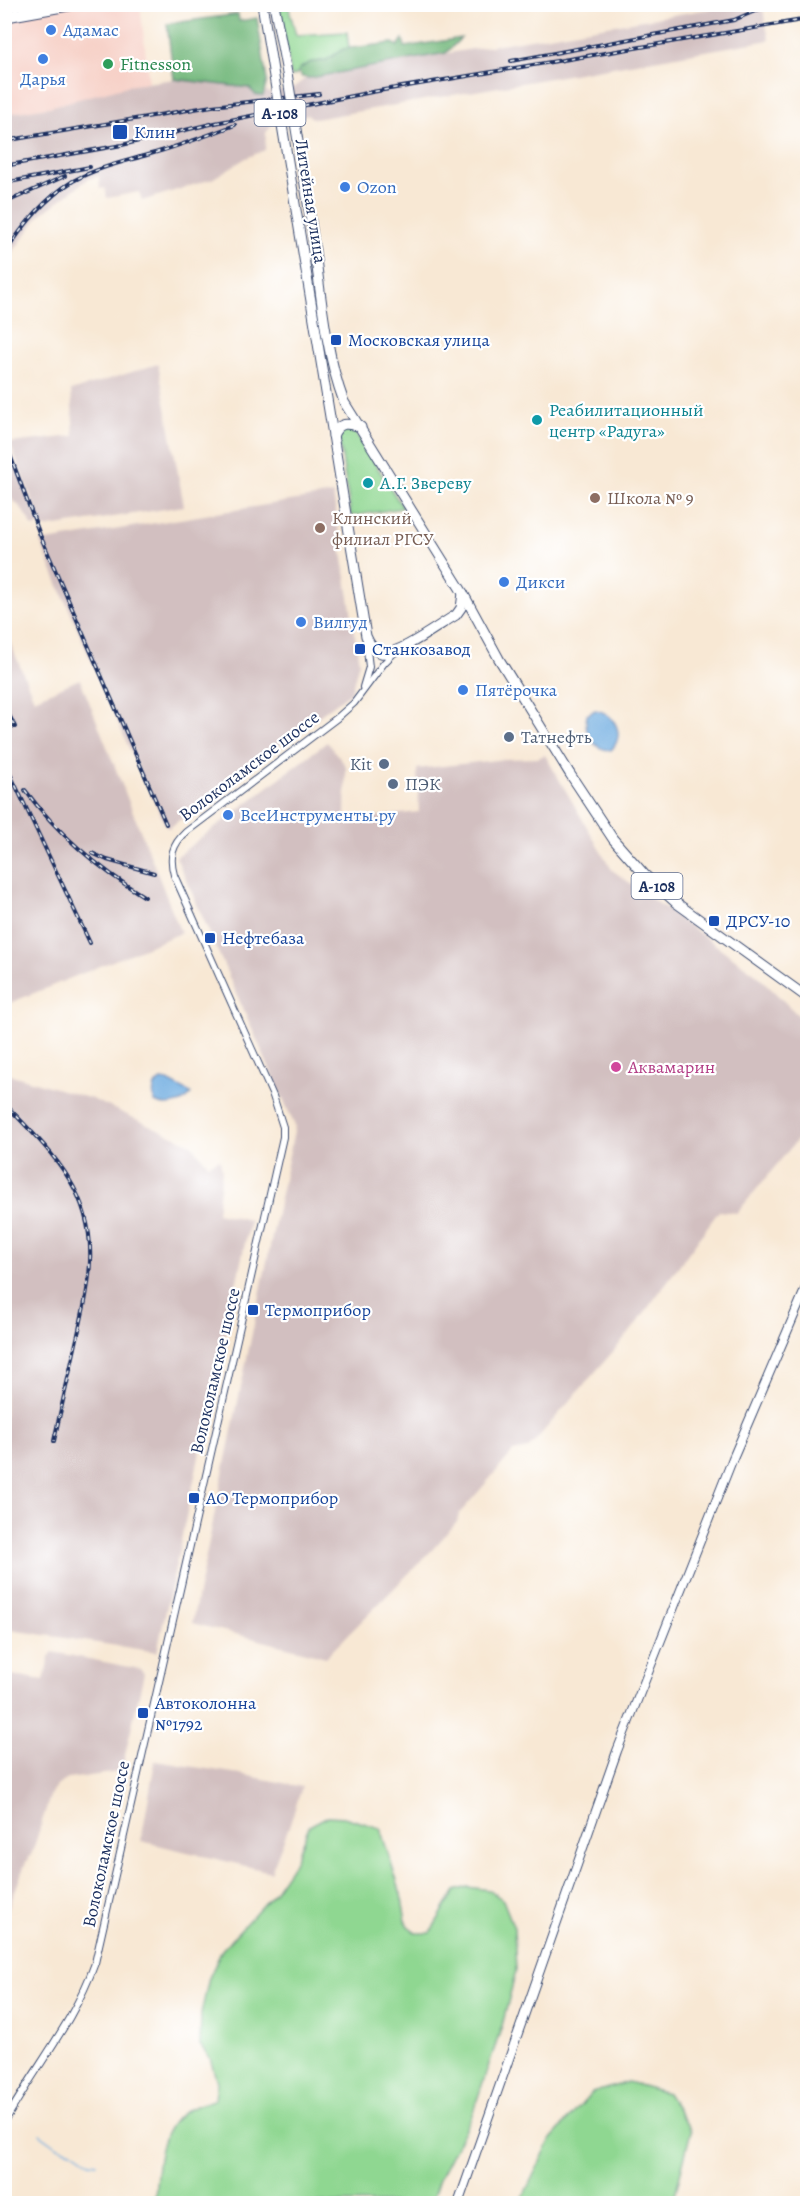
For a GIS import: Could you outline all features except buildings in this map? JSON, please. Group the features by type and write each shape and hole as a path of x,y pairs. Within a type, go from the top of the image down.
{"highway":[{"name":"Литейная улица","path":"262,4 333,436"},
{"name":"Литейная улица","path":"274,4 336,381 344,402 361,427"},
{"path":"333,436 342,424 361,427"},
{"name":"А-108","path":"361,427 463,593 546,736 613,839 644,874 675,902 807,998"},
{"name":"А-108","path":"333,436 366,636"},
{"path":"366,636 371,647 379,653 400,649 456,615 461,608 463,593"},
{"path":"456,615 468,614 477,619"}],"main road":[{"path":"458,2204 617,1751 733,1458 807,1283"}],"street":[{"path":"4,14 58,4"},
{"path":"4,19 88,4"},
{"name":"Волоколамское шоссе","path":"354,703 363,689 368,674 366,636"},
{"name":"Волоколамское шоссе","path":"4,2123 78,2003 94,1963 283,1137 283,1127 273,1096 174,875 171,855 186,832 354,703 384,663 400,649"}],"shaded area":[{"path":"5,5 140,5 149,82 49,107 5,114"},
{"path":"732,5 762,5 769,40 315,119 307,115 271,125 266,133 265,150 246,158 212,179 142,201 139,192 107,198 105,188 100,189 99,176 88,179 40,215 15,249 5,273 5,114 49,107 127,86 174,79 249,88 256,95 263,96 266,91 269,93 293,88 307,77"},
{"path":"158,364 184,506 43,528 10,443 74,436 71,391"},
{"path":"4,428 8,445 40,525 33,527 21,508 5,492"},
{"path":"333,494 359,662 351,692 169,828 166,827 145,785 40,542"},
{"path":"5,631 34,699 80,679 181,933 5,1005"},
{"path":"327,742 346,766 345,820 419,812 417,769 505,759 537,758 545,755 612,870 756,974 807,1024 807,1128 737,1213 719,1211 631,1331 528,1449 513,1452 459,1514 457,1522 432,1550 326,1657 192,1623 295,1126 176,857"},
{"path":"5,1073 92,1099 191,1144 208,1164 220,1159 222,1170 217,1213 250,1220 157,1652 5,1629"},
{"name":"Автоколонна №1792","path":"53,1652 140,1669 144,1673 123,1764 118,1768 119,1772 68,1779 51,1793 32,1853 25,1864 5,1918 5,1674 44,1680 49,1657"},
{"path":"155,1761 240,1774 302,1787 271,1872 141,1841"}],"green space":[{"path":"279,5 288,5 296,35 347,32 349,49 326,60 305,66 296,75 291,76"},
{"path":"238,14 239,21 257,18 267,81 263,96 256,95 249,88 174,79 167,24"},
{"path":"461,38 446,53 310,78 302,77 299,73 299,69 311,62 325,61 343,49 393,43 398,46 403,39 405,47"},
{"path":"345,428 354,430 403,508 351,516 339,438"},
{"path":"328,1816 344,1817 380,1828 401,1894 407,1926 416,1933 430,1933 455,1891 468,1887 489,1890 503,1900 514,1928 516,1971 502,2026 472,2115 439,2179 431,2203 152,2203 155,2197 161,2148 171,2126 178,2116 189,2109 215,2099 217,2082 210,2058 200,2045 201,2014 209,1978 222,1950 274,1892 294,1863 309,1826"},
{"path":"628,2082 667,2093 691,2131 673,2203 520,2203 551,2139 592,2093"}],"water":[{"path":"595,710 608,715 616,726 618,738 611,750 599,747 588,734 587,715"},
{"path":"161,1080 168,1081 191,1093 189,1097 175,1104 164,1105 155,1102 154,1090 156,1084"}],"waterway":[{"path":"40,2134 58,2147 75,2152 90,2162 97,2163"}],"railway":[{"path":"511,61 734,20 771,4"},
{"path":"4,166 122,145 215,123 372,92 808,19"},
{"path":"4,141 212,106 319,94"},
{"path":"4,255 34,214 73,181 100,169 180,145 235,125"},
{"path":"4,183 90,167"},
{"path":"9,201 65,176"},
{"path":"4,439 40,535 166,824"},
{"path":"4,705 15,727"},
{"path":"4,761 90,943"},
{"path":"25,790 37,806 80,849 111,875 145,897"},
{"path":"92,853 107,860 154,873"},
{"path":"4,1103 47,1149 69,1179 80,1199 90,1240 85,1301 54,1441"}],"place":[{"name":"Адамас","path":"51,30"},
{"name":"Дарья","path":"43,59"},
{"name":"Fitnesson","path":"108,64"},
{"name":"Клин","path":"120,132"},
{"name":"Ozon","path":"345,187"},
{"name":"Московская улица","path":"336,340"},
{"name":"Реабилитационный центр «Радуга»","path":"537,420"},
{"name":"А.Г. Звереву","path":"368,483"},
{"name":"Школа № 9","path":"595,498"},
{"name":"Клинский филиал РГСУ","path":"320,528"},
{"name":"Дикси","path":"504,582"},
{"name":"Вилгуд","path":"301,622"},
{"name":"Станкозавод","path":"360,649"},
{"name":"Пятёрочка","path":"463,690"},
{"name":"Татнефть","path":"509,737"},
{"name":"Kit","path":"384,764"},
{"name":"ПЭК","path":"393,784"},
{"name":"ВсеИнструменты.ру","path":"228,815"},
{"name":"ДРСУ-10","path":"714,921"},
{"name":"Нефтебаза","path":"210,938"},
{"name":"Аквамарин","path":"616,1067"},
{"name":"Термоприбор","path":"253,1310"},
{"name":"АО Термоприбор","path":"194,1498"},
{"name":"Автоколонна №1792","path":"143,1713"}]}
